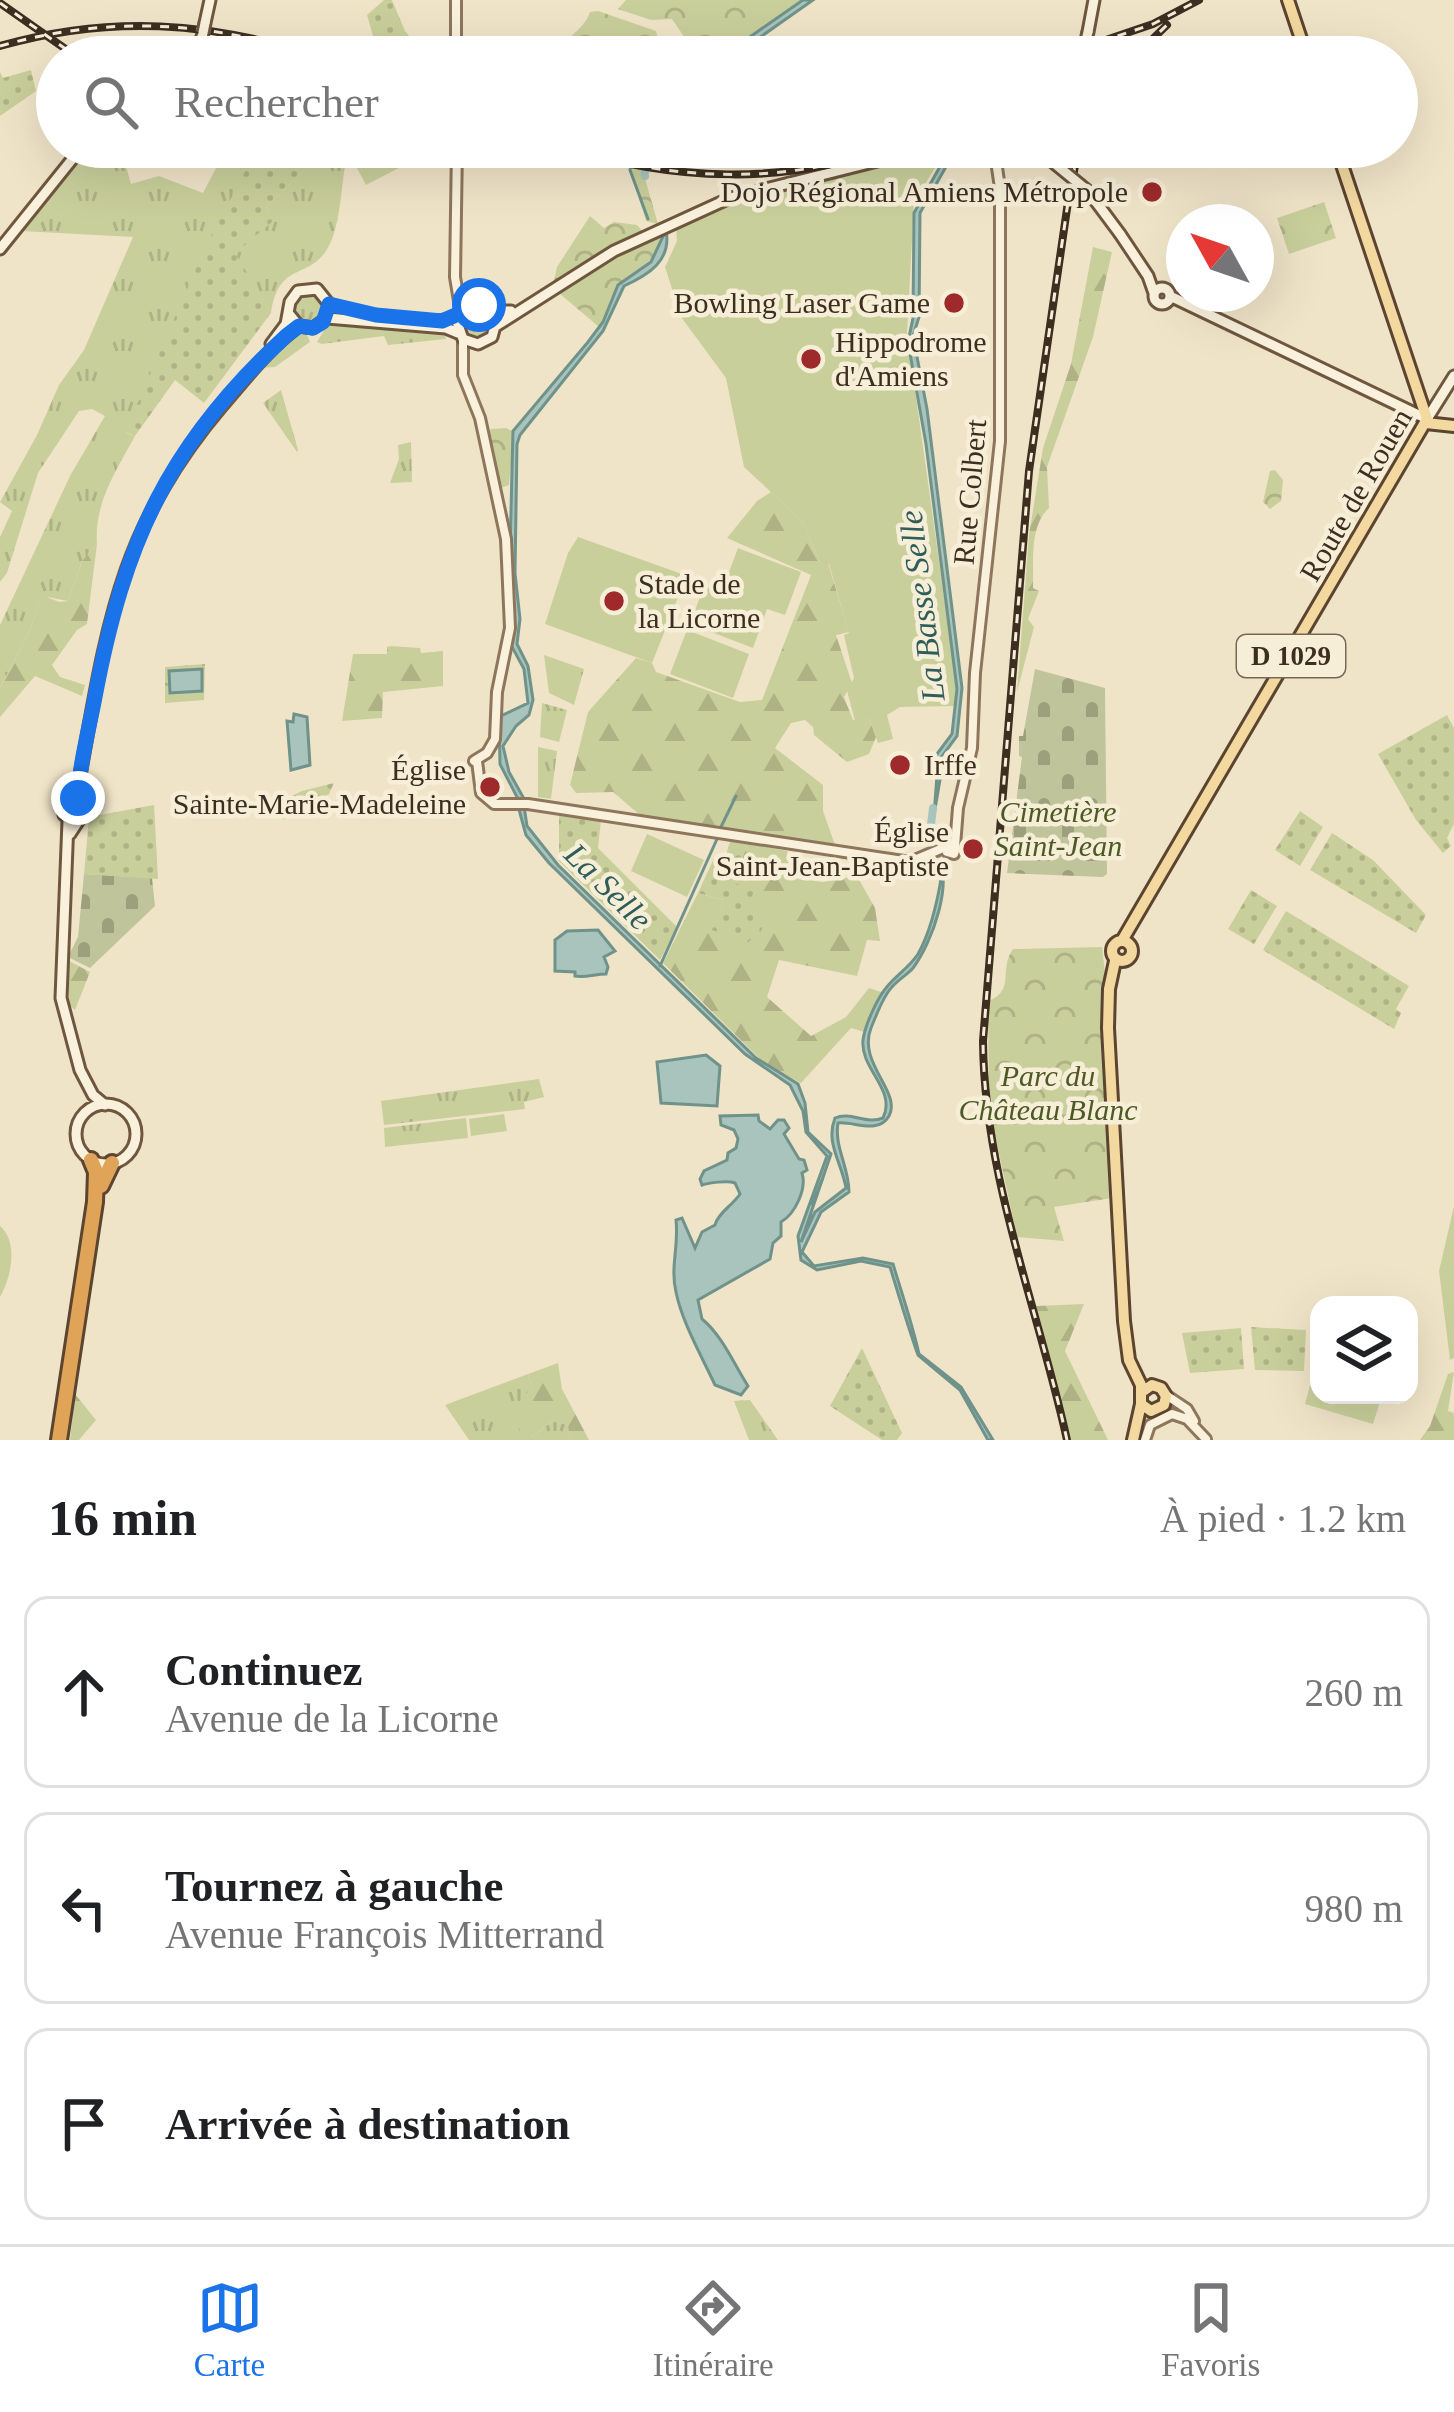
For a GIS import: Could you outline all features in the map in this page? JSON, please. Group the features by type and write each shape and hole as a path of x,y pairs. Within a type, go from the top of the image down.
{"highway":[{"path":"59,1440 95,1202 92,1160"},
{"path":"95,1202 112,1163"}],"main road":[{"path":"202,36 210,0"},
{"path":"1087,36 1094,0"},
{"path":"1288,0 1300,36"},
{"path":"0,249 65,168"},
{"path":"290,315 299,326 313,328 327,318 446,328 478,344 489,340 496,326 528,304 614,251 748,191 845,168"},
{"path":"1060,168 1088,190 1163,295 1426,421 1454,424"},
{"path":"1343,168 1426,421"},
{"path":"105,1105 93,1095 80,1070 65,1022 59,971 71,826 63,812 75,804 109,624 141,526 178,462 254,368 290,315 293,296 304,288 317,289 329,304 376,315 442,321 475,305 505,313 528,304"},
{"path":"327,318 329,304"},
{"path":"490,311 496,326"},
{"path":"459,315 461,336"},
{"path":"254,368 299,326"},
{"name":"Route de Rouen","path":"1147,1398 1129,1360 1108,1010 1119,962 1114,951 1126,940 1454,376"},
{"path":"80,1070 83,1115"},
{"path":"105,1105 123,1110 135,1128 131,1150 112,1163 92,1160 77,1141 83,1115 94,1106 105,1105"},
{"path":"1147,1398 1165,1399"},
{"path":"1147,1398 1165,1399"},
{"path":"1140,1440 1147,1398"}],"street":[{"path":"456,0 456,36"},
{"path":"457,168 459,315"},
{"name":"Rue Colbert","path":"463,372 483,426 506,539 511,628 496,692 495,739 477,767 484,799 910,862 946,848 972,748 974,673 1001,426 997,168"},
{"path":"456,287 475,305"},
{"path":"461,336 463,372"},
{"path":"463,372 478,344"},
{"path":"1165,1399 1180,1405 1207,1439"},
{"path":"1140,1440 1156,1420 1172,1414 1187,1419 1207,1439"}],"green space":[{"path":"384,0 392,0 409,36 373,36 367,15"},
{"path":"626,0 804,0 753,36 684,36 672,19 651,20 618,9"},
{"path":"590,12 656,31 657,36 571,36"},
{"path":"31,70 36,91 0,116 0,72 3,78"},
{"path":"71,168 126,168 131,184 159,176 203,193 216,168 250,168 126,433 135,436 103,501 97,544 82,561 68,601 42,596 0,688 0,625 71,474 105,416 92,409 79,411 38,473 7,573 0,582 0,537 12,511 0,502 59,385 84,350 133,237 21,231"},
{"path":"247,168 305,168 266,207 272,222 235,253 271,313 204,403 175,380 135,436 125,432 205,248"},
{"path":"305,168 345,168 339,210 326,251 280,286 271,313 234,253 271,222 266,207"},
{"path":"357,168 399,168 366,185"},
{"path":"630,168 642,168 658,224 646,221"},
{"name":"Hippodrome d'Amiens","path":"879,168 935,168 914,202 907,333 957,689 955,706 900,707 887,715 893,739 878,743 869,718 855,721 847,691 854,678 844,635 849,633 829,564 821,564 802,521 744,467 726,378 681,317 665,267 677,241 676,228 745,200"},
{"path":"1324,202 1336,238 1289,254 1277,218"},
{"path":"590,216 604,228 614,222 637,225 643,232 558,283 554,281 557,267"},
{"path":"662,233 658,251 648,263 617,287 599,327 559,293 617,255"},
{"path":"1093,247 1112,252 1093,337 1047,467 1049,508 1038,524 1034,545 1033,588 1039,591 1028,619 1034,627 1017,692 1029,535 1043,448 1071,364"},
{"path":"309,293 320,297 324,308 320,319 309,323 298,319 294,308 298,297"},
{"path":"477,309 488,313 492,324 488,335 477,339 466,335 462,324 466,313"},
{"path":"328,323 445,332 446,339 388,345 384,336 317,342"},
{"path":"299,331 306,332 310,342 275,367 259,368"},
{"path":"281,390 298,450 297,452 263,403"},
{"path":"491,429 514,432 509,485 498,489 487,436"},
{"path":"411,442 412,482 390,483 399,459 398,445"},
{"path":"1275,470 1283,480 1281,501 1270,509 1263,502 1270,471"},
{"path":"771,492 802,521 821,564 828,563 849,632 836,635 852,683 844,697 853,720 869,718 876,737 869,754 847,762 814,735 805,720 791,723 775,748 823,785 823,811 835,845 641,816 613,792 576,793 570,785 588,712 636,658 652,663 656,672 740,702 762,700 811,575 727,538 757,501"},
{"name":"Stade de la Licorne","path":"578,537 682,574 679,595 652,663 545,624 568,553"},
{"path":"97,544 87,624 77,630 52,665 60,677 85,685 82,696 35,676 0,717 0,688 42,595 68,601 82,561"},
{"path":"738,548 801,572 785,615 767,609 753,648 690,624 704,586 722,591"},
{"path":"687,630 749,654 733,698 670,674"},
{"path":"391,646 420,648 421,653 443,651 443,686 383,692 382,718 342,721 353,654 387,654"},
{"path":"544,655 584,669 574,705 549,693"},
{"path":"205,664 204,700 165,703 165,667"},
{"name":"Cimetière Saint-Jean","path":"1035,669 1105,688 1107,874 1103,877 1007,873 1022,757 1019,736 1023,736"},
{"path":"542,703 567,710 559,742 540,737"},
{"path":"1447,715 1454,728 1454,824 1447,838 1451,846 1443,853 1416,820 1378,754"},
{"path":"538,747 557,751 551,799 538,797"},
{"path":"334,783 329,794 283,820 278,803"},
{"path":"154,805 158,879 84,874 89,817"},
{"path":"1300,811 1323,827 1300,866 1275,850"},
{"path":"559,815 601,820 598,848 677,927 660,960 559,861"},
{"path":"1332,833 1373,860 1426,915 1416,933 1310,870"},
{"path":"647,834 704,860 687,897 631,871"},
{"path":"731,839 748,843 733,882 754,891 748,907 768,912 761,931 747,943 712,930 723,900 698,893 714,858 724,861"},
{"path":"748,843 787,851 789,870 798,879 823,882 857,876 875,908 880,941 867,940 857,976 779,960 767,997 811,1036 846,1017 869,988 884,993 864,1032 851,1028 801,1083 767,1066 663,963 698,893 723,900 713,930 747,907 733,882"},
{"path":"84,874 152,878 155,906 90,968 68,957 78,937"},
{"path":"1251,890 1277,906 1254,944 1228,929"},
{"path":"1286,911 1409,986 1396,1009 1401,1013 1394,1029 1263,950"},
{"name":"Parc du Château Blanc","path":"1102,947 1112,1198 1054,1207 1064,1241 1017,1237 989,1107 988,1001 1002,992 1013,949"},
{"path":"67,960 90,972 75,1010 69,1005"},
{"path":"539,1079 544,1097 524,1102 525,1109 384,1125 381,1101"},
{"path":"504,1114 507,1131 471,1136 469,1119"},
{"path":"466,1118 468,1138 385,1147 384,1128"},
{"path":"1454,1206 1454,1358 1450,1360 1439,1271"},
{"path":"0,1226 10,1241 11,1260 0,1297"},
{"path":"1084,1304 1065,1351 1108,1440 1071,1440 1036,1306"},
{"path":"1251,1327 1306,1330 1304,1371 1255,1370"},
{"path":"1241,1328 1244,1369 1190,1373 1182,1333"},
{"path":"862,1348 902,1433 897,1440 882,1440 830,1406"},
{"path":"558,1363 562,1389 589,1440 570,1440 568,1425 553,1421 531,1437 521,1436 517,1410 532,1388 528,1374"},
{"path":"1454,1372 1448,1411 1454,1413 1454,1440 1420,1440 1430,1426 1448,1374"},
{"path":"528,1374 531,1437 553,1421 569,1425 570,1440 469,1440 445,1405"},
{"path":"1310,1385 1310,1404 1379,1404 1373,1424 1305,1404"},
{"path":"75,1394 96,1420 79,1440 70,1440"},
{"path":"750,1400 778,1440 749,1440 734,1401"}],"water":[{"path":"803,0 813,0 762,36 751,36"},
{"path":"939,168 945,168 920,213 919,317 913,336 927,409 962,688 957,736 937,763 941,774 934,815 934,758 952,734 957,689 908,342 913,318 914,213"},
{"path":"666,230 662,258 624,286 603,331 517,444 517,644 528,666 533,700 529,715 503,746 509,772 523,797 519,801 500,764 499,717 528,703 524,669 511,645 513,431 603,322 618,285 651,262"},
{"path":"202,669 202,691 170,693 169,671"},
{"path":"294,714 307,717 310,765 291,770 287,721 293,722"},
{"path":"518,806 524,806 527,826 558,865 756,1058 798,1084 808,1132 831,1154 801,1242 815,1212 846,1188 833,1145 835,1118 883,1118 885,1098 864,1051 864,1034 883,993 914,959 927,935 942,873 936,853 941,865 943,879 934,928 913,968 886,996 868,1041 890,1097 889,1116 872,1126 838,1123 849,1192 821,1212 802,1252 814,1266 863,1258 893,1264 919,1354 961,1387 993,1440 988,1440 960,1390 918,1355 890,1267 861,1261 817,1270 801,1260 798,1236 827,1156 806,1132 803,1111 790,1085 745,1054 549,863 526,835"},
{"path":"598,930 615,951 604,957 606,974 575,976 575,972 555,971 555,940 567,931"},
{"path":"706,1055 720,1066 717,1106 661,1103 657,1062"},
{"path":"758,1115 770,1129 784,1120 789,1128 784,1134 807,1170 802,1173 799,1200 781,1222 781,1236 773,1243 770,1259 698,1300 702,1319 748,1386 741,1395 715,1385 683,1315 674,1283 676,1220 682,1218 695,1248 702,1232 715,1225 737,1198 735,1183 702,1185 700,1179 736,1148 734,1130 721,1125 720,1116"}],"waterway":[{"path":"630,168 648,219"},
{"name":"La Selle","path":"644,168 645,176"},
{"path":"720,829 736,796"},
{"name":"La Basse Selle","path":"933,808 930,833 937,857"},
{"path":"660,966 717,839"},
{"name":"La Selle","path":"812,1204 822,1180"}],"railway":[{"path":"1118,36 1199,0"},
{"path":"0,3 47,36"},
{"path":"1156,36 1167,25"},
{"path":"41,36 120,26 238,36"},
{"path":"0,46 36,37"},
{"path":"653,168 727,174 809,168"},
{"path":"1067,1440 1002,1192 992,1142 983,1041 1029,471 1075,168"}],"place":[{"name":"Dojo Régional Amiens Métropole","path":"1152,192"},
{"name":"Bowling Laser Game","path":"954,303"},
{"name":"Hippodrome d'Amiens","path":"811,359"},
{"name":"Stade de la Licorne","path":"614,601"},
{"name":"Irffe","path":"900,765"},
{"name":"Église Sainte-Marie-Madeleine","path":"490,787"},
{"name":"Église Saint-Jean-Baptiste","path":"973,849"}],"route":[{"path":"78,798 109,624 129,555 159,493 201,431 286,336 299,326 319,326 329,313 329,304 376,315 442,321 479,305"}]}
